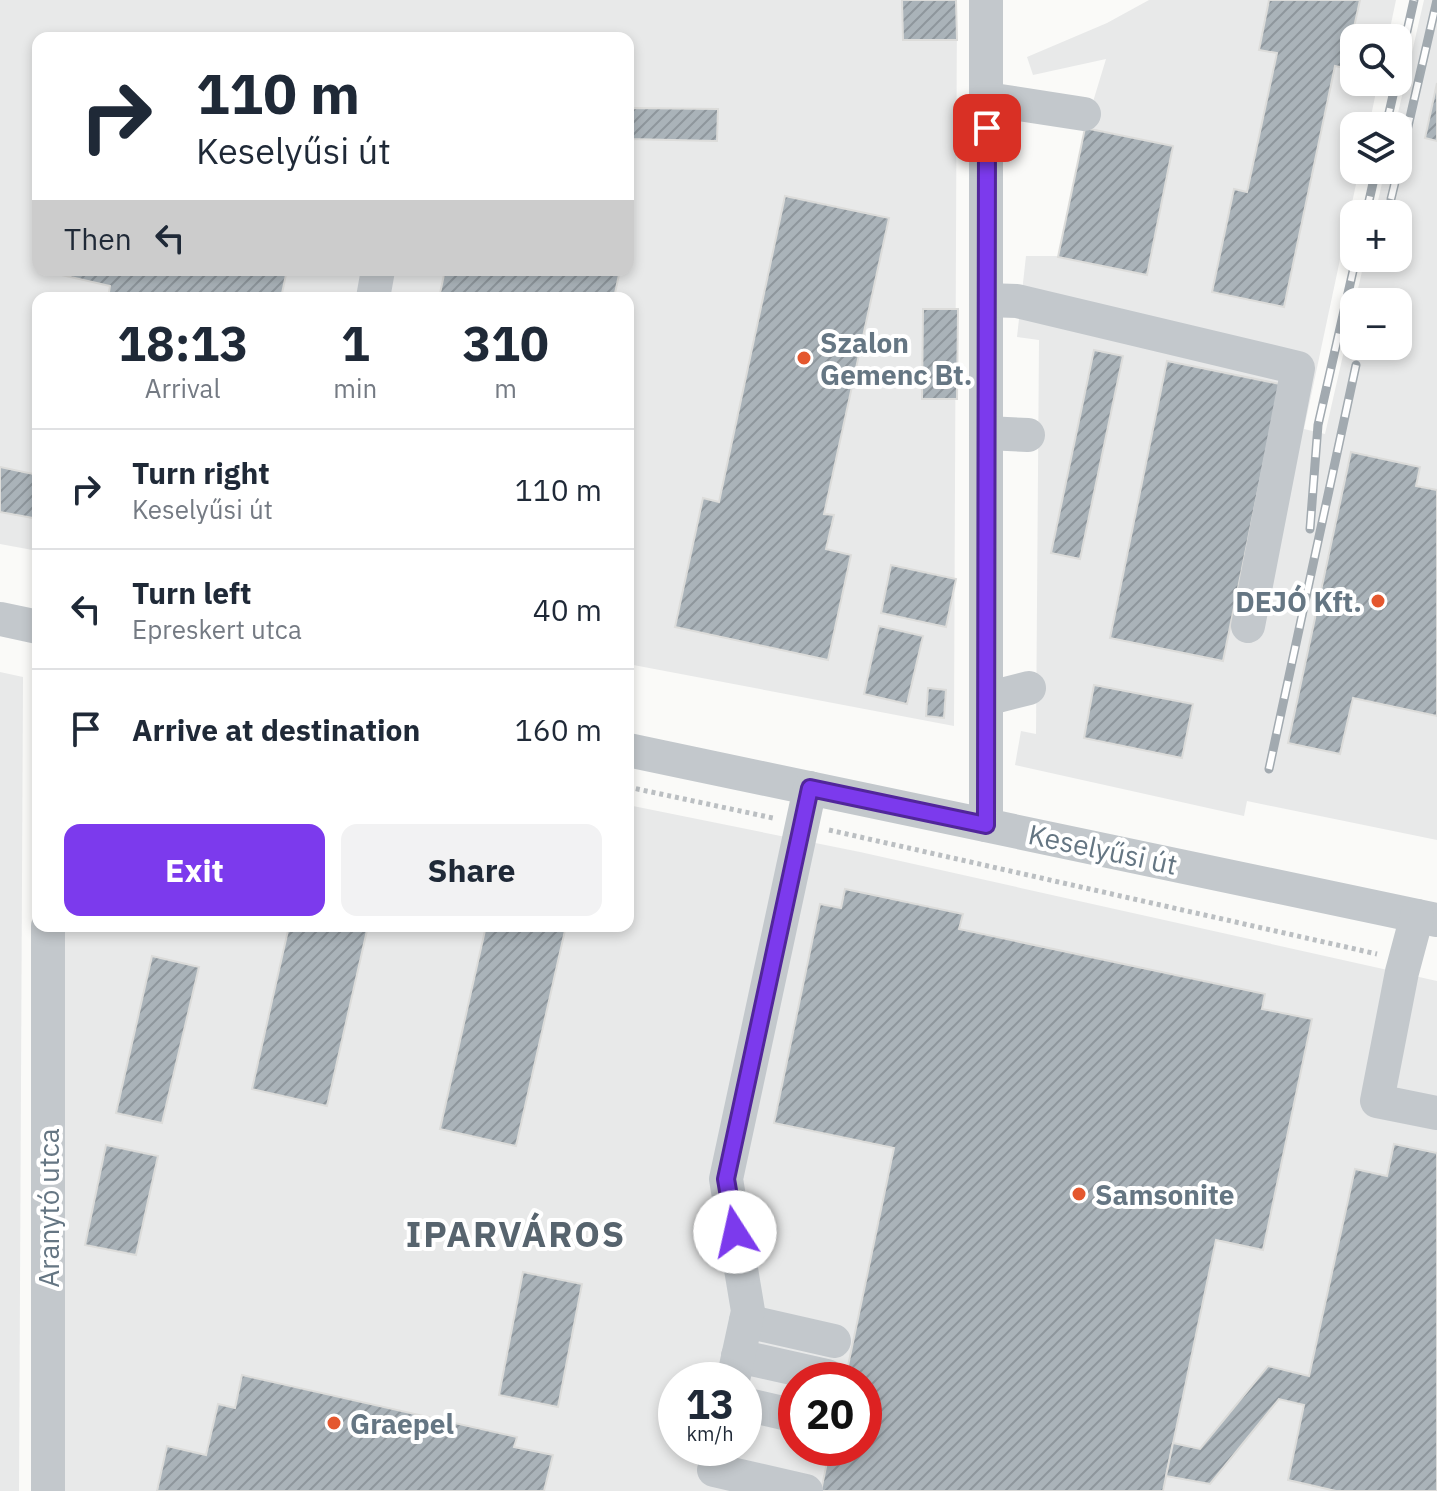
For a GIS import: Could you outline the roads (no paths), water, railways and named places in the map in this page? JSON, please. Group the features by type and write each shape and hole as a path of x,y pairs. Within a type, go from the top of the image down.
{"street":[{"path":"986,0 986,825"},
{"path":"987,99 1084,114"},
{"path":"986,300 1017,301 1298,368 1248,626"},
{"path":"986,433 1028,435"},
{"path":"0,619 32,626"},
{"path":"986,699 1029,688"},
{"name":"Keselyűsi út","path":"634,751 1427,918"},
{"path":"736,1362 748,1311 726,1179 810,788"},
{"path":"1427,918 1405,960 1377,1101 1437,1113"},
{"name":"Aranytó utca","path":"48,932 48,1491"},
{"path":"746,1321 834,1341"},
{"path":"714,1470 806,1491"}],"railway":[{"path":"1409,24 1414,0"},
{"path":"1411,112 1437,0"},
{"path":"1389,112 1393,96"},
{"path":"1369,200 1373,184"},
{"path":"1391,199 1395,184"},
{"path":"1310,529 1318,425 1353,272"},
{"path":"1269,769 1356,365"}],"place":[{"name":"Szalon Gemenc Bt.","path":"804,358"},
{"name":"DEJÓ Kft.","path":"1378,601"},
{"name":"Samsonite","path":"1079,1194"},
{"name":"Graepel","path":"334,1423"}],"district":[{"name":"IPARVÁROS","path":"516,1233"}]}
